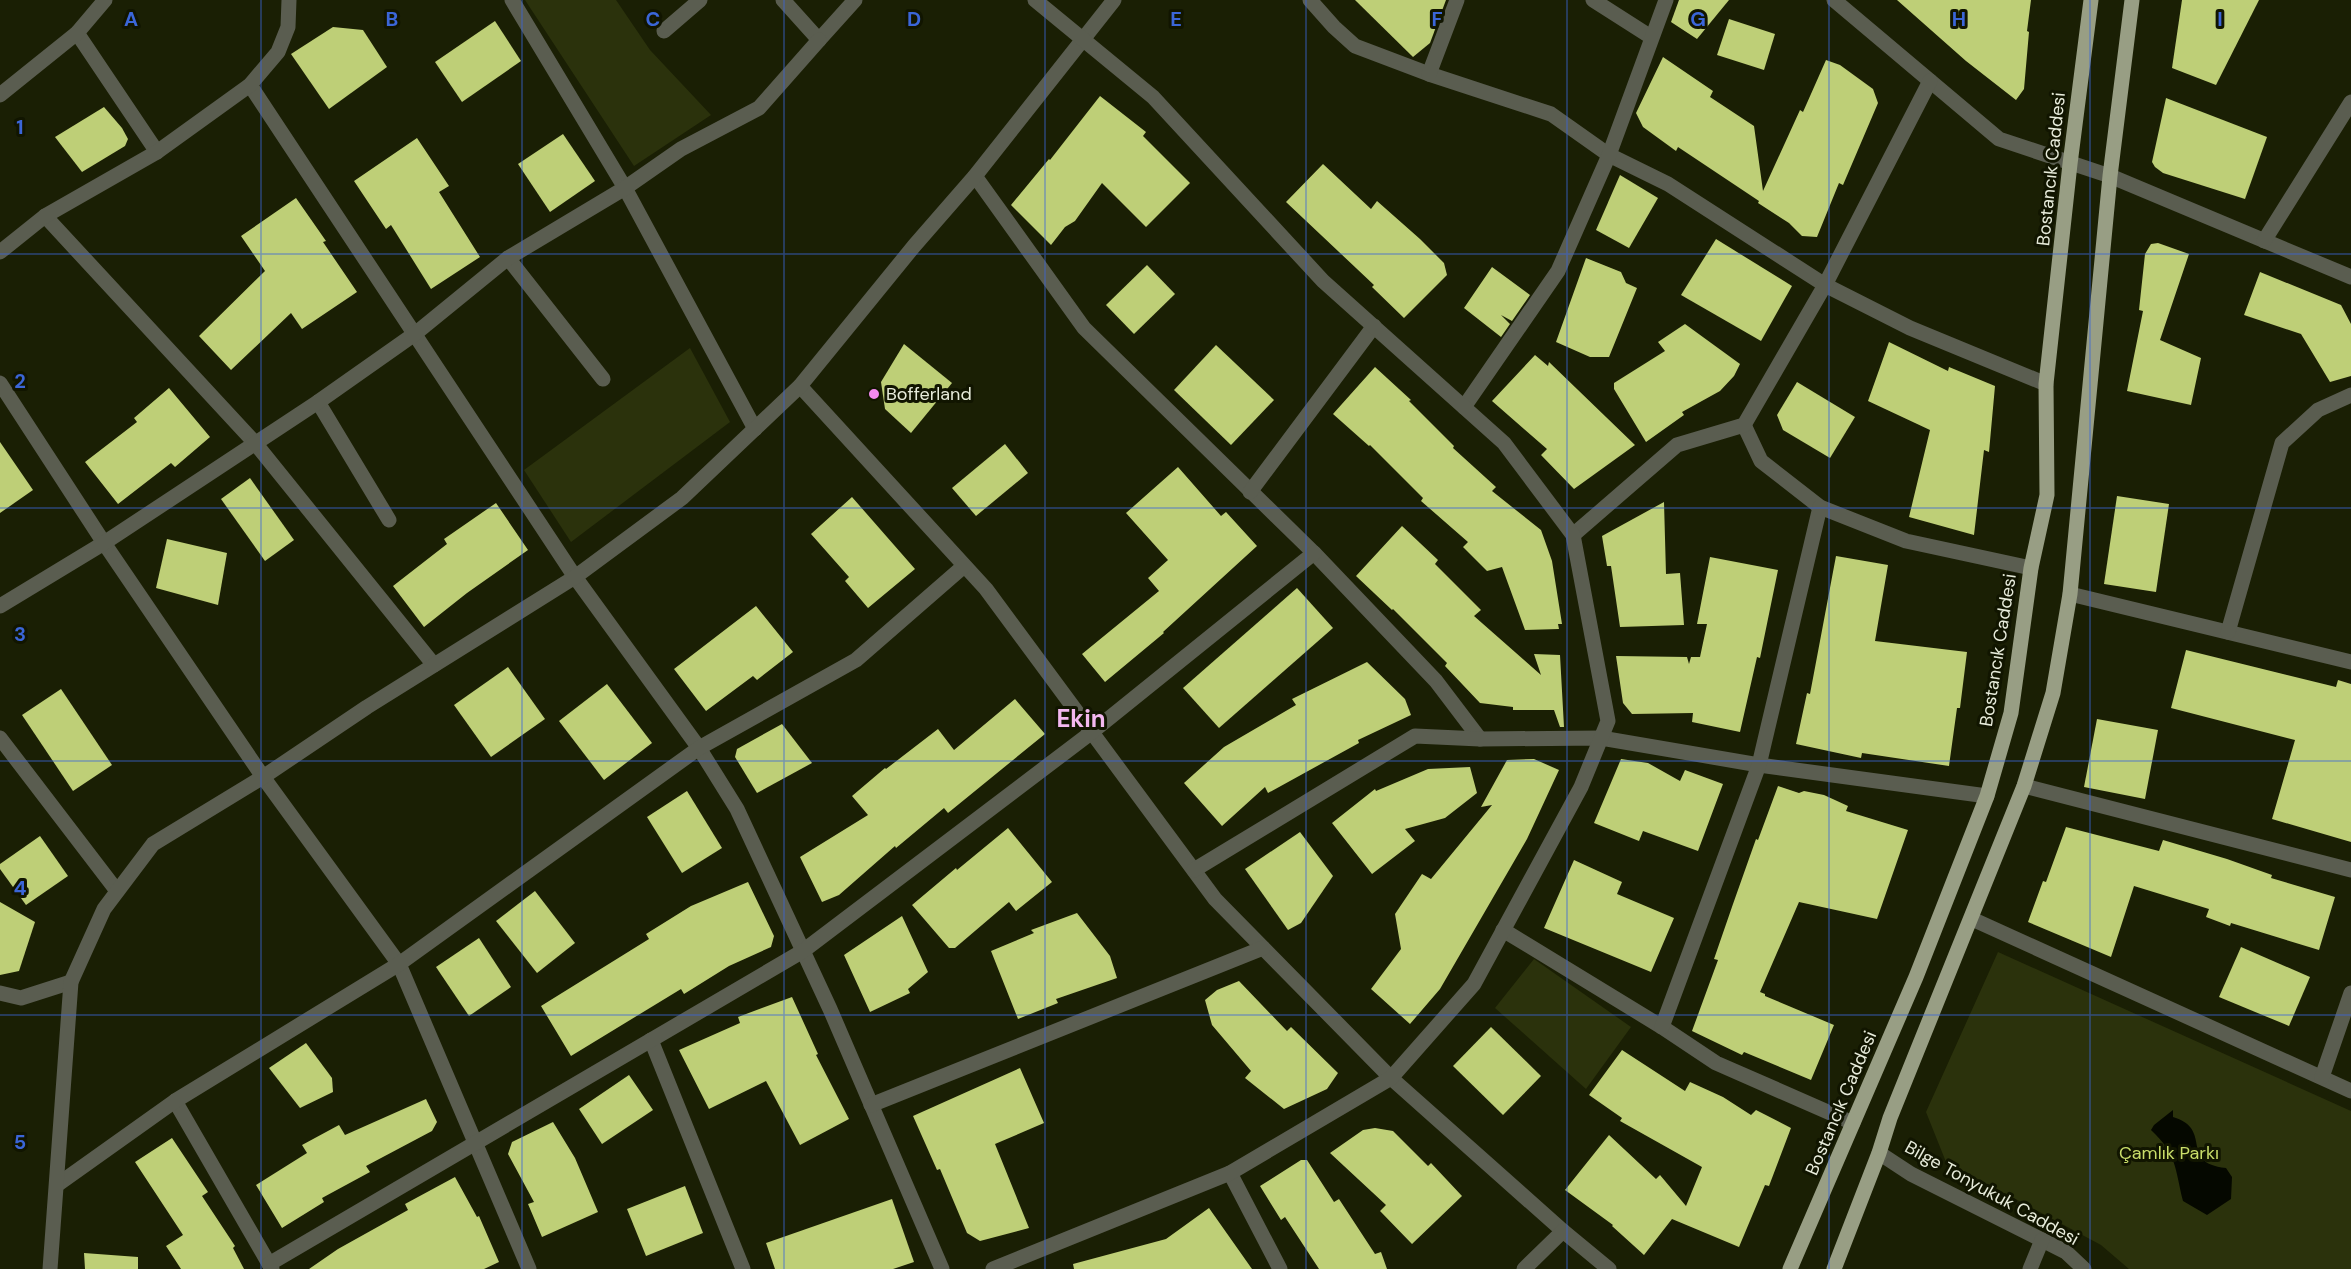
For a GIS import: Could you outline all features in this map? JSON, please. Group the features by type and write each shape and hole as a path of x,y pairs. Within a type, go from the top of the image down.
{"main road":[{"name":"Bostancık Caddesi","path":"1790,1269 1916,977 1987,796 2011,713 2031,568 2047,495 2046,384 2091,0"},
{"path":"1834,1269 1879,1153 1890,1118 2024,786 2053,693 2070,594 2110,176 2132,0"}],"street":[{"path":"0,94 77,33 105,0"},
{"path":"0,252 45,216 157,152 250,85 278,52 288,27 289,0"},
{"path":"512,0 625,188 755,429"},
{"path":"664,31 700,0"},
{"path":"783,0 819,40"},
{"path":"0,606 104,543 318,402 416,333 508,258 625,188 681,149 759,108 855,0"},
{"path":"993,1269 1230,1173 1391,1078 1474,984 1581,787 1608,721 1573,535 1504,443 1323,281 1153,97 1035,0"},
{"path":"50,1269 71,982 104,909 153,844 263,777 434,665 575,577 682,498 800,386 914,246 975,176 1114,0"},
{"path":"1310,0 1355,46 1429,74 1551,114 1609,155 1668,184 1825,285 1910,328 2046,384"},
{"path":"1429,74 1457,0"},
{"path":"1593,0 1651,37"},
{"path":"1464,407 1558,271 1609,155 1666,0"},
{"path":"1834,0 1999,139 2110,176 2351,277"},
{"path":"77,33 157,152"},
{"path":"1573,535 1677,445 1744,424 1825,285 1930,81"},
{"path":"250,85 416,333 575,577 699,748 737,809 803,951 942,1269"},
{"path":"2264,241 2351,102"},
{"path":"975,176 1084,328 1314,553 1436,681 1480,739"},
{"path":"45,216 255,443 434,665"},
{"path":"508,258 603,379"},
{"path":"1250,492 1374,326"},
{"path":"0,383 104,543 263,777 399,964 529,1269"},
{"path":"800,386 986,589 1215,899 1391,1078 1609,1269"},
{"path":"2228,632 2282,443 2318,410 2351,395"},
{"path":"318,402 389,520"},
{"path":"1744,424 1761,461 1820,507 1906,541 2031,568"},
{"path":"1662,1027 1759,765 1820,507"},
{"path":"175,1101 270,1267 476,1142 803,951 1092,732 1314,553"},
{"path":"57,1185 175,1101 399,964 699,748 856,660 964,566"},
{"path":"2070,594 2351,662"},
{"path":"1194,870 1415,736 1480,739 1601,738 1759,765 1987,796"},
{"path":"0,738 117,891"},
{"path":"2024,786 2351,870"},
{"path":"1972,919 2351,1091"},
{"path":"1503,930 1662,1027 1716,1063 1853,1123"},
{"path":"871,1105 1263,948"},
{"path":"0,993 21,998 71,982"},
{"path":"2322,1077 2351,993"},
{"path":"651,1040 743,1269"},
{"name":"Bilge Tonyukuk Caddesi","path":"1879,1153 1911,1174 2066,1252 2084,1269"},
{"path":"1230,1173 1280,1269"},
{"path":"1524,1269 1563,1231"},
{"path":"2030,1269 2042,1240"}],"green space":[{"path":"525,0 616,0 650,50 711,115 634,166"},
{"path":"690,348 730,422 571,542 524,470"},
{"name":"Çamlık Parkı","path":"1998,952 2351,1111 2351,1269 2129,1269 2101,1245 1946,1162 1926,1112"},
{"path":"1534,959 1631,1027 1586,1089 1495,1008"}],"shaded area":[{"path":"2173,1110 2173,1117 2185,1122 2192,1129 2203,1160 2226,1168 2232,1177 2231,1199 2207,1215 2183,1201 2174,1162 2166,1147 2151,1130"}],"building":[{"path":"1355,0 1446,0 1430,43 1413,57"},
{"path":"1679,0 1729,0 1697,39 1671,22"},
{"path":"1897,0 2031,0 2024,89 2016,100 1966,61"},
{"path":"2182,0 2259,0 2216,85 2172,68"},
{"path":"1729,19 1775,34 1764,70 1717,55"},
{"path":"495,21 521,61 462,102 435,62"},
{"path":"333,27 363,30 387,67 329,109 291,54"},
{"path":"1663,57 1713,91 1710,97 1754,126 1763,191 1800,110 1803,112 1826,60 1840,65 1873,89 1878,103 1843,185 1839,183 1817,237 1802,236 1789,223 1758,203 1759,201 1678,147 1676,151 1643,127 1636,113"},
{"path":"1100,96 1146,132 1143,136 1190,183 1146,227 1102,183 1075,221 1065,227 1051,245 1011,205"},
{"path":"2166,98 2267,137 2245,199 2163,173 2155,167 2152,162"},
{"path":"104,107 128,139 125,146 82,172 55,137"},
{"path":"563,134 595,181 550,212 518,164"},
{"path":"417,138 449,186 439,192 480,257 431,289 391,225 386,229 354,181"},
{"path":"1323,164 1371,209 1377,201 1444,263 1447,275 1404,318 1372,287 1374,285 1286,202"},
{"path":"1620,175 1658,198 1629,248 1596,230"},
{"path":"296,198 357,292 302,329 291,313 231,370 199,336 265,271 241,236"},
{"path":"1716,239 1792,286 1761,341 1681,295"},
{"path":"2158,243 2189,254 2160,340 2201,358 2191,405 2127,391 2143,311 2139,310 2145,254 2151,244"},
{"path":"1586,258 1621,272 1626,283 1637,288 1609,357 1590,357 1556,342"},
{"path":"1147,265 1175,294 1134,334 1106,305"},
{"path":"1492,267 1530,295 1512,321 1501,315 1510,324 1501,337 1464,308"},
{"path":"2260,272 2341,305 2351,324 2351,376 2330,382 2301,334 2244,315"},
{"path":"1685,324 1740,364 1734,376 1720,391 1682,412 1684,415 1646,442 1614,389 1614,383 1665,351 1658,342"},
{"path":"1889,342 1948,371 1949,367 1995,386 1989,452 1984,450 1974,535 1909,517 1930,430 1868,401"},
{"path":"904,344 952,383 911,433 885,409 881,382"},
{"path":"1216,345 1274,400 1231,445 1174,390"},
{"path":"1535,355 1548,366 1549,362 1635,445 1574,489 1541,455 1547,449 1492,401"},
{"path":"1375,367 1411,400 1409,401 1454,446 1453,448 1496,487 1492,491 1541,530 1552,561 1562,624 1558,624 1559,629 1525,630 1502,567 1487,571 1463,547 1468,542 1421,501 1423,498 1370,445 1333,414"},
{"path":"1797,382 1855,417 1830,458 1783,430 1777,415"},
{"path":"169,388 210,437 175,467 171,463 118,504 85,462 137,422 134,418"},
{"path":"0,442 33,490 0,513"},
{"path":"1005,444 1028,473 976,516 952,488"},
{"path":"1178,467 1221,516 1226,512 1257,546 1164,633 1105,682 1082,654 1159,591 1148,578 1168,560 1126,513"},
{"path":"250,478 294,540 265,561 221,499"},
{"path":"2117,496 2169,504 2156,592 2104,584"},
{"path":"852,497 915,569 868,608 845,581 849,577 811,534"},
{"path":"1664,502 1666,574 1680,573 1684,625 1620,627 1611,566 1607,566 1602,536"},
{"path":"496,503 528,550 424,627 393,586 447,544 444,539"},
{"path":"1402,526 1438,560 1435,564 1481,610 1474,616 1541,675 1534,654 1560,655 1564,727 1560,727 1554,710 1513,710 1513,707 1480,703 1445,666 1447,663 1356,576"},
{"path":"167,539 227,553 218,605 156,588"},
{"path":"1836,556 1888,565 1875,641 1967,652 1960,708 1957,708 1949,766 1862,753 1861,758 1796,744 1807,693 1810,694"},
{"path":"1710,557 1778,570 1760,658 1757,657 1740,732 1692,722 1693,713 1632,714 1623,703 1616,656 1687,657 1689,664 1691,657 1700,657 1707,624 1697,624"},
{"path":"1297,588 1333,628 1219,728 1183,688"},
{"path":"756,606 793,652 757,680 753,676 706,711 674,669"},
{"path":"2186,650 2336,687 2338,680 2351,684 2351,842 2272,819 2295,740 2171,708"},
{"path":"1367,662 1405,699 1411,715 1358,740 1359,743 1268,793 1265,787 1222,826 1184,783 1224,747 1296,705 1292,699"},
{"path":"508,667 545,719 491,757 454,705"},
{"path":"607,684 652,743 604,780 559,721"},
{"path":"61,689 112,765 73,791 22,715"},
{"path":"1015,699 1045,734 948,813 944,808 896,848 895,846 839,895 822,902 800,857 868,815 852,796 885,768 938,729 954,750"},
{"path":"2097,719 2158,730 2145,799 2084,787"},
{"path":"782,724 812,763 757,793 735,757 737,749"},
{"path":"1534,759 1559,770 1527,839 1440,989 1410,1024 1371,989 1401,949 1395,914 1422,874 1431,879 1492,805 1481,807 1507,760"},
{"path":"1621,759 1648,763 1680,781 1685,770 1723,784 1698,851 1643,831 1639,841 1594,823"},
{"path":"1470,767 1477,793 1445,818 1405,829 1415,841 1372,874 1332,823 1375,789 1376,791 1428,769"},
{"path":"1778,786 1799,793 1804,791 1824,795 1848,806 1846,811 1908,830 1877,919 1799,902 1760,992 1834,1025 1811,1080 1744,1052 1742,1055 1692,1031 1718,960 1714,959 1733,904"},
{"path":"687,791 722,848 682,873 647,817"},
{"path":"2066,827 2159,851 2163,840 2227,859 2272,875 2271,878 2335,897 2319,950 2231,923 2230,926 2206,917 2209,909 2134,886 2111,957 2028,922 2043,881 2046,882"},
{"path":"1008,828 1052,882 1016,911 1009,902 955,948 949,948 912,905"},
{"path":"1300,832 1333,876 1301,923 1288,930 1245,869"},
{"path":"40,836 68,876 26,905 0,869 0,864"},
{"path":"1574,860 1622,882 1617,894 1674,918 1651,972 1544,928"},
{"path":"748,882 774,936 771,947 729,966 684,994 681,989 571,1056 541,1006 649,939 646,934 691,906"},
{"path":"535,891 575,943 537,973 496,921"},
{"path":"0,902 35,922 19,971 0,975"},
{"path":"1077,913 1110,956 1117,978 1056,999 1058,1003 1018,1019 991,951 1034,933 1031,930"},
{"path":"902,916 928,972 908,989 910,993 870,1012 844,955"},
{"path":"479,938 511,987 469,1016 436,967"},
{"path":"2241,947 2310,977 2289,1026 2219,997"},
{"path":"1239,981 1287,1031 1291,1027 1338,1073 1327,1089 1284,1109 1245,1078 1251,1071 1212,1025 1205,1000 1217,990"},
{"path":"792,997 818,1054 816,1055 849,1119 800,1145 766,1081 709,1109 679,1050 740,1023 738,1017"},
{"path":"1491,1027 1541,1076 1503,1115 1453,1066"},
{"path":"306,1043 332,1078 333,1092 300,1108 269,1068"},
{"path":"1622,1050 1685,1091 1690,1082 1723,1097 1751,1115 1756,1110 1791,1128 1769,1186 1765,1185 1739,1247 1672,1219 1644,1255 1613,1225 1565,1190 1609,1135 1656,1179 1660,1175 1686,1206 1702,1167 1620,1121 1622,1118 1589,1095"},
{"path":"1020,1068 1044,1123 995,1144 1029,1228 980,1241 967,1233 940,1169 937,1170 913,1116"},
{"path":"629,1075 653,1110 602,1144 579,1109"},
{"path":"426,1099 437,1122 432,1131 366,1166 370,1172 322,1198 324,1202 282,1228 256,1185 307,1153 302,1145 339,1125 345,1135"},
{"path":"553,1122 575,1158 598,1212 542,1237 528,1204 534,1202 508,1154 512,1142"},
{"path":"1375,1128 1393,1131 1428,1166 1431,1163 1462,1196 1412,1244 1380,1211 1386,1205 1330,1153 1363,1130"},
{"path":"172,1138 208,1192 202,1196 235,1246 233,1248 244,1269 181,1269 166,1246 183,1235 135,1162"},
{"path":"1301,1160 1307,1160 1334,1202 1339,1199 1375,1254 1381,1252 1387,1269 1319,1269 1285,1217 1281,1220 1260,1186"},
{"path":"455,1177 477,1217 479,1216 499,1262 484,1269 309,1269 338,1249 408,1210 405,1204"},
{"path":"685,1186 703,1233 646,1256 627,1209"},
{"path":"892,1199 914,1262 893,1269 775,1269 766,1243"},
{"path":"1209,1208 1252,1269 1074,1269 1073,1264 1166,1239"},
{"path":"84,1253 138,1257 138,1269 85,1269"}],"place":[{"name":"Bofferland","path":"874,394"}],"district":[{"name":"Ekin","path":"1081,718"}]}
